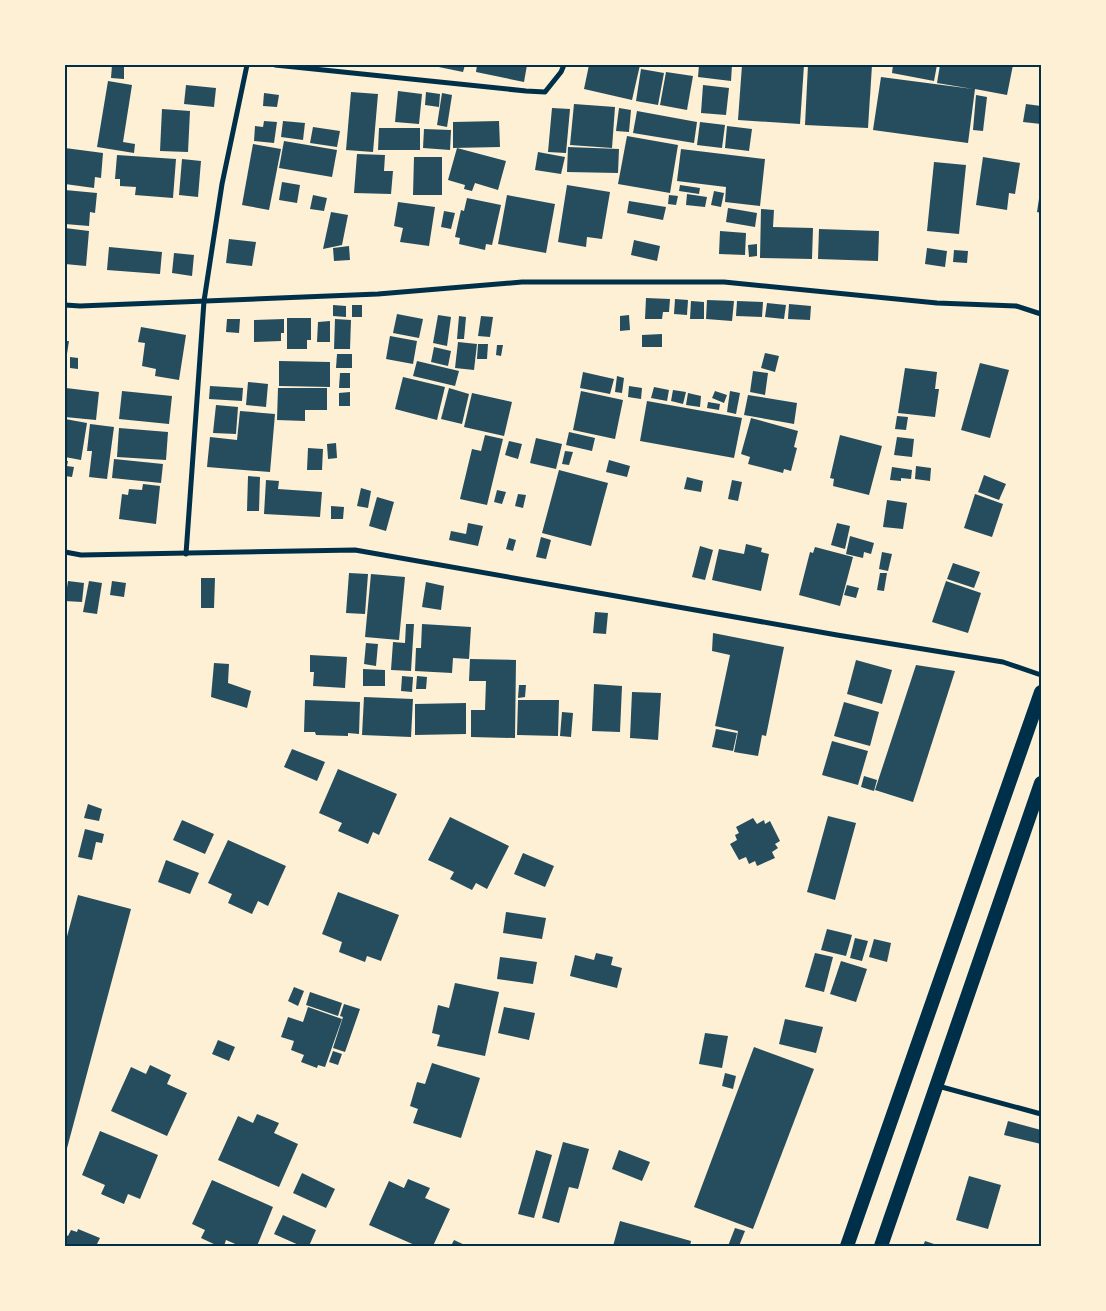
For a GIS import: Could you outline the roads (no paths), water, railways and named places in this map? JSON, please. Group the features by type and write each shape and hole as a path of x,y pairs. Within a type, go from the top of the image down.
{"highway":[{"path":"847,1246 1041,692"},
{"path":"881,1246 938,1086 1041,783"}],"street":[{"path":"186,554 204,301 222,184 247,65"},
{"path":"275,65 546,92 564,65"},
{"path":"65,305 80,306 378,294 522,282 724,282 937,303 1016,306 1041,314"},
{"path":"65,552 81,554 186,554 355,550 837,635 1003,662 1041,676"},
{"path":"938,1086 1041,1114"}]}
